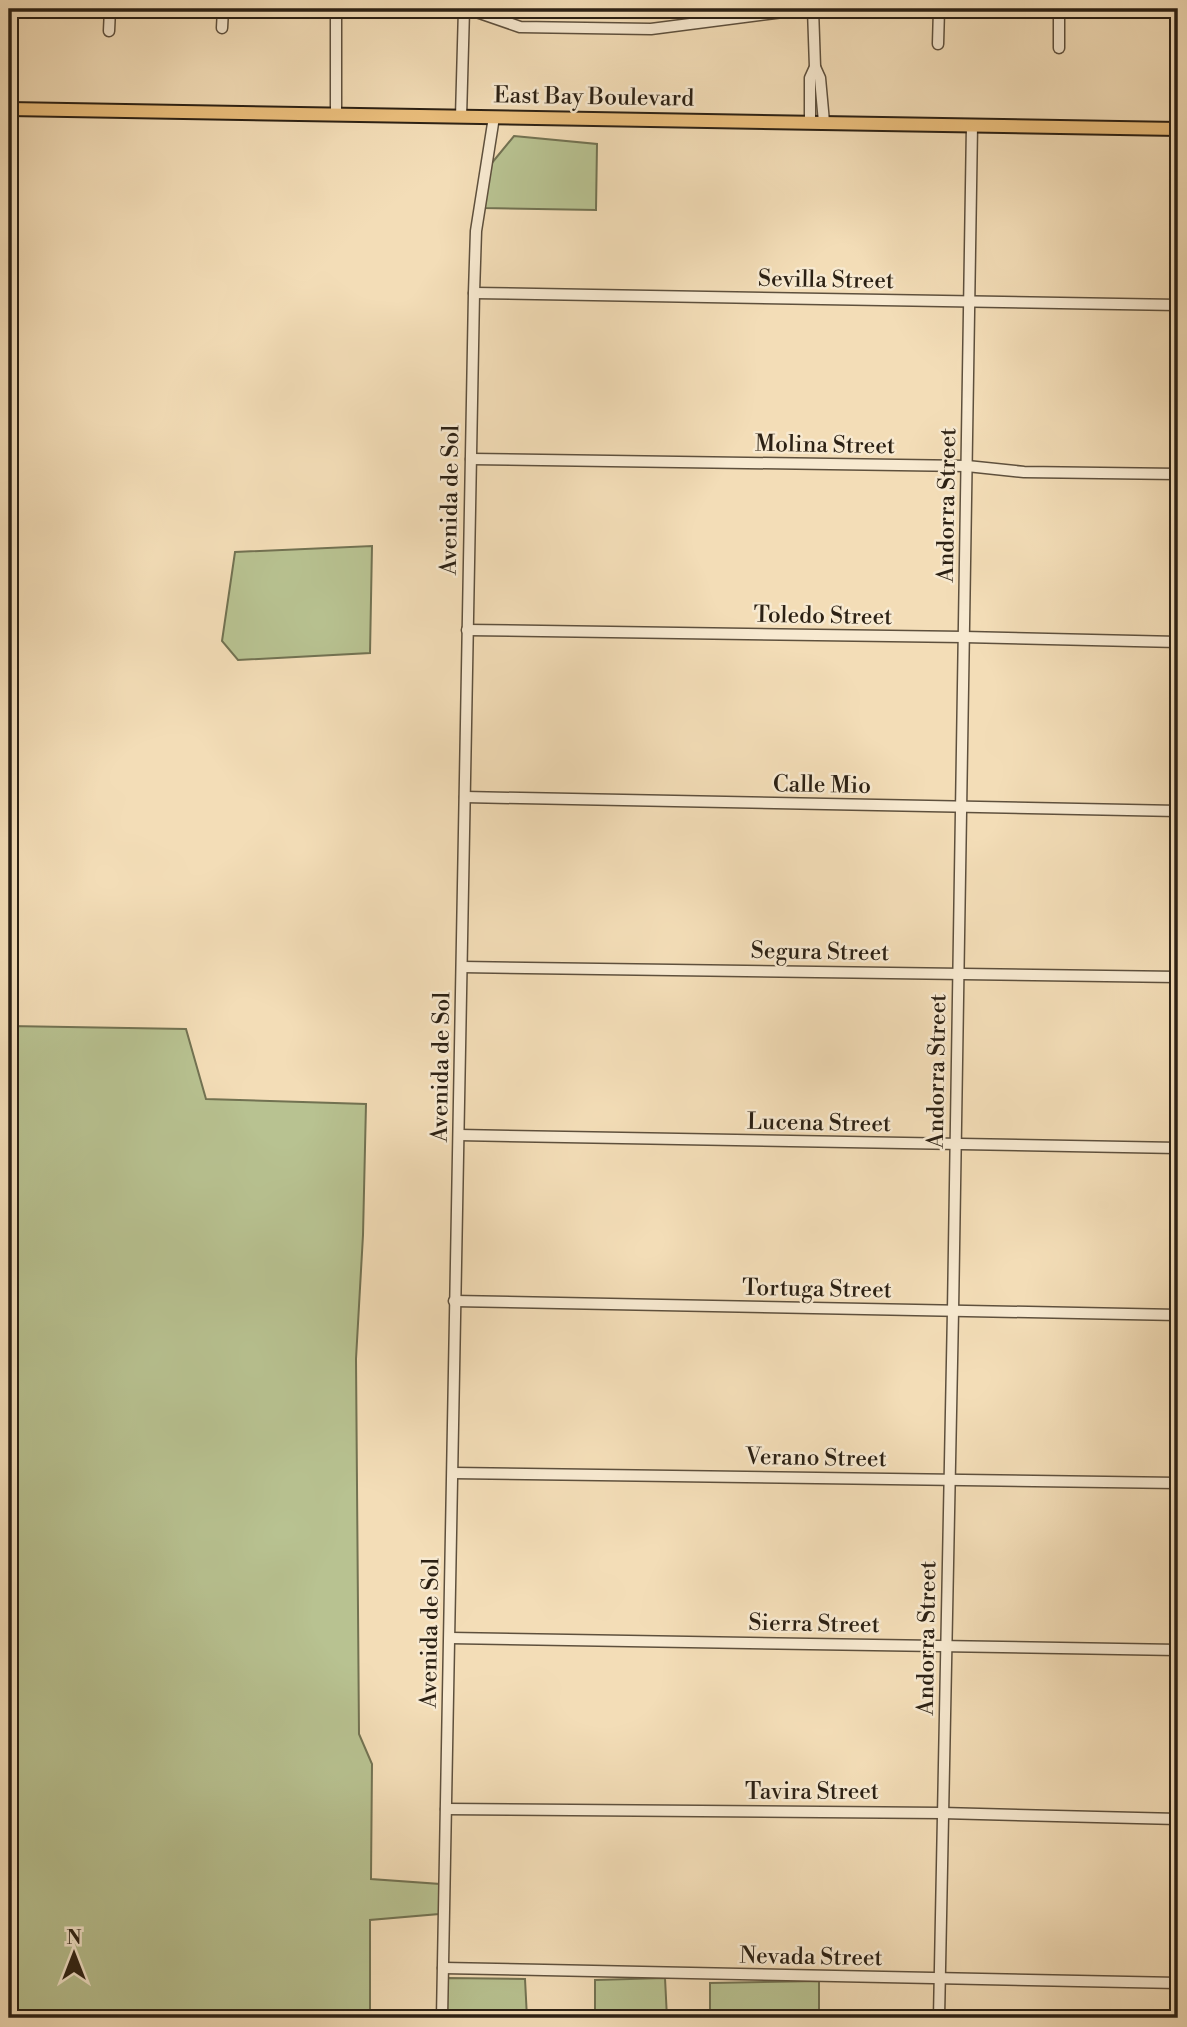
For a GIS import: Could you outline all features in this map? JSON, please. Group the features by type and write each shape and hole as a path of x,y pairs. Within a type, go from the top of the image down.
{"main road":[{"name":"East Bay Boulevard","path":"9,110 1178,129"}],"street":[{"path":"109,31 110,9"},
{"path":"222,28 223,9"},
{"path":"336,9 337,115"},
{"path":"461,117 466,9 520,27 652,29 807,9"},
{"path":"810,122 810,79 814,67 813,9"},
{"path":"938,44 939,9"},
{"path":"1059,9 1059,48"},
{"path":"814,67 820,78 824,122"},
{"name":"Avenida de Sol","path":"442,2018 474,293 476,231 494,117"},
{"name":"Andorra Street","path":"939,2018 972,125"},
{"name":"Sevilla Street","path":"474,293 1178,305"},
{"name":"Molina Street","path":"471,459 967,466 1024,472 1178,474"},
{"name":"Toledo Street","path":"467,630 964,636 1178,642"},
{"name":"Calle Mio","path":"465,797 1178,811"},
{"name":"Segura Street","path":"461,967 1178,977"},
{"name":"Lucena Street","path":"459,1135 1178,1147"},
{"name":"Tortuga Street","path":"454,1301 1178,1315"},
{"name":"Verano Street","path":"453,1473 1178,1483"},
{"name":"Sierra Street","path":"450,1638 1178,1650"},
{"name":"Tavira Street","path":"446,1809 942,1813 1178,1819"},
{"name":"Nevada Street","path":"443,1968 1178,1983"}],"green space":[{"path":"514,136 597,144 596,210 484,208 491,164"},
{"path":"372,546 370,653 238,660 222,641 235,552"},
{"path":"9,1026 186,1029 206,1099 366,1104 363,1235 356,1359 359,1734 372,1764 371,1879 440,1884 439,1914 370,1920 370,2018 9,2018"},
{"path":"447,1978 525,1979 527,2018 446,2018"},
{"path":"665,1978 667,2018 595,2018 595,1980"},
{"path":"819,1981 819,2018 710,2018 710,1983"}]}
